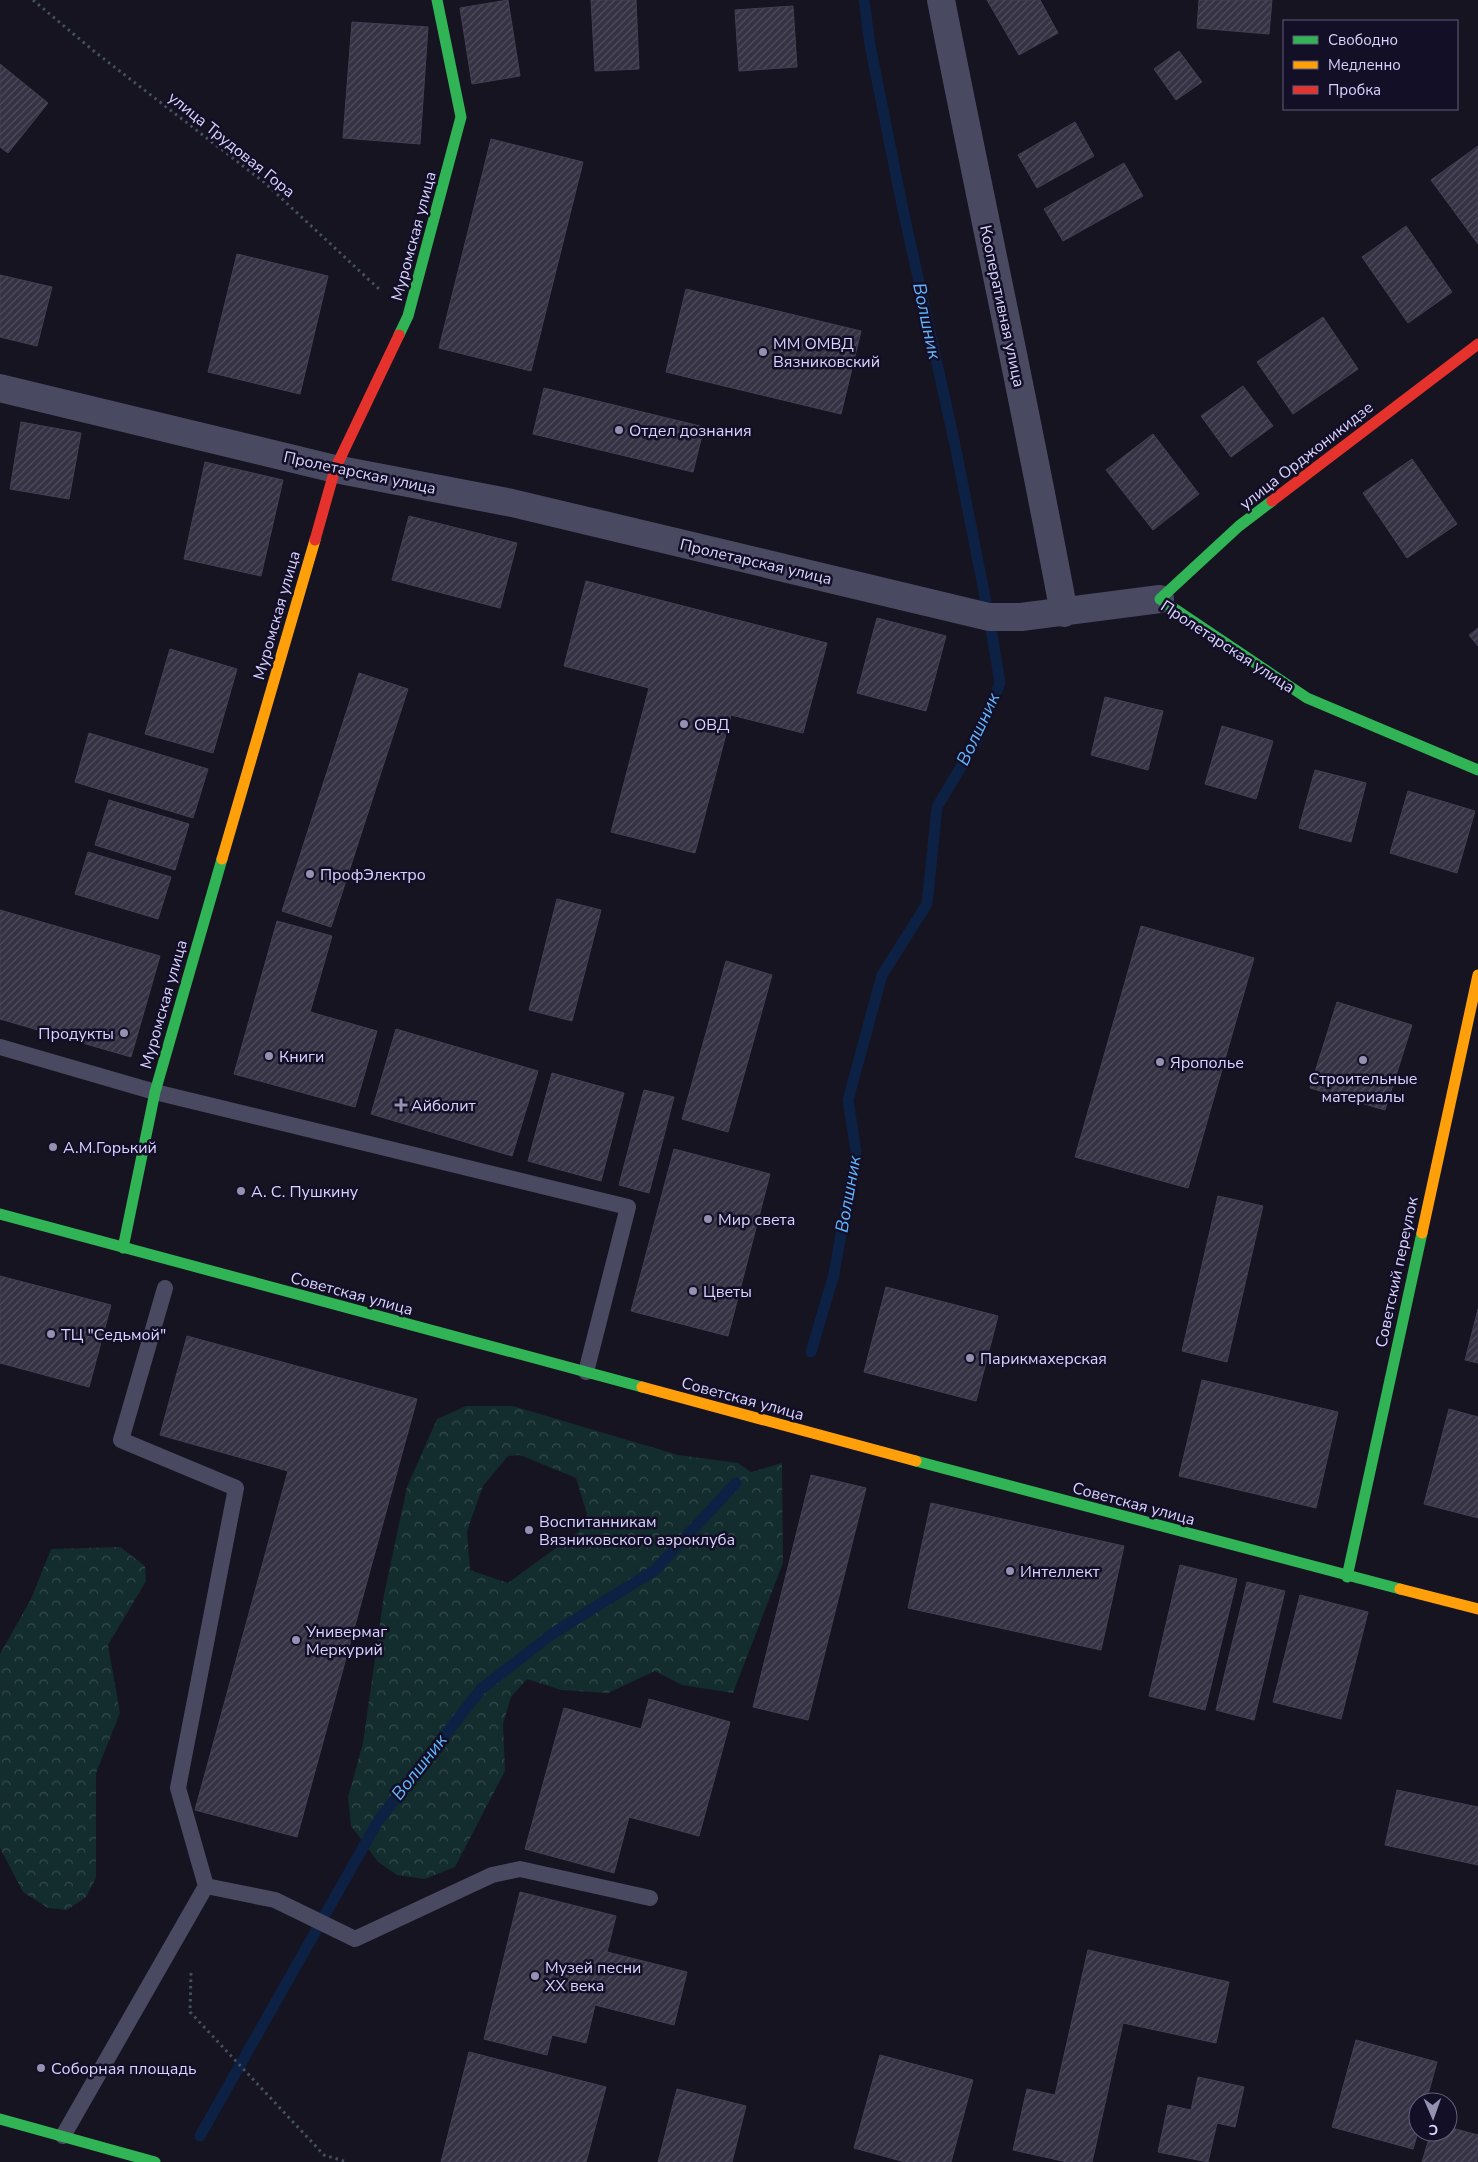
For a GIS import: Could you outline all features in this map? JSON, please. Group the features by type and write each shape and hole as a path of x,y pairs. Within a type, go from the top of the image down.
{"street":[{"name":"Муромская улица","path":"123,1248 155,1092 335,469 408,316 461,117 437,0"},
{"name":"Кооперативная улица","path":"941,0 972,159 1035,458 1064,613"},
{"name":"улица Орджоникидзе","path":"1160,599 1239,526 1478,344"},
{"name":"Пролетарская улица","path":"0,388 335,469 512,503 989,617 1020,618 1160,599 1307,698 1478,770"},
{"name":"Советский переулок","path":"1347,1577 1478,975"},
{"name":"Советская улица","path":"0,1214 1347,1577 1478,1609"},
{"path":"0,2119 155,2162"}],"lane":[{"path":"0,1047 155,1092 628,1207 586,1372"},
{"path":"63,2136 206,1886 178,1788 236,1488 122,1440 166,1288"},
{"path":"206,1886 275,1900 355,1939 492,1875 520,1870 650,1898"}],"path":[{"name":"улица Трудовая Гора","path":"33,0 95,52 265,183 408,316"},
{"path":"190,2012 324,2156 347,2162"}],"green space":[{"path":"466,1406 513,1406 678,1455 738,1463 751,1472 782,1463 783,1563 733,1693 682,1685 655,1671 608,1693 561,1690 527,1679 511,1697 503,1724 505,1771 455,1867 425,1879 397,1875 378,1862 351,1826 348,1797 363,1743 384,1595 407,1487 437,1419","holes":["520,1455 576,1478 587,1514 579,1531 508,1583 470,1570 467,1531 483,1486 508,1456"]},
{"path":"120,1547 145,1566 146,1581 108,1645 120,1713 96,1773 96,1878 86,1897 67,1910 48,1908 23,1892 0,1848 0,1654 31,1599 51,1549"}],"building":[{"path":"508,0 520,76 472,84 460,8"},
{"path":"591,0 636,0 639,69 595,71"},
{"path":"987,0 1040,0 1058,33 1019,55"},
{"path":"1199,0 1272,0 1269,34 1197,28"},
{"path":"793,6 797,67 739,71 735,10"},
{"path":"352,22 428,27 420,144 343,138"},
{"path":"1179,51 1202,82 1176,100 1154,69"},
{"path":"0,64 48,103 8,153 0,147"},
{"path":"1075,122 1094,156 1037,188 1018,155"},
{"path":"491,139 583,162 531,371 439,348"},
{"path":"1478,146 1478,244 1431,180"},
{"path":"1124,163 1143,196 1063,241 1044,209"},
{"path":"1406,226 1452,292 1408,323 1362,257"},
{"path":"237,254 328,276 300,394 208,372"},
{"path":"0,275 52,287 37,346 0,337"},
{"name":"ММ ОМВД Вязниковский","path":"686,289 861,331 841,414 666,372"},
{"path":"1323,317 1358,369 1293,414 1257,362"},
{"path":"1243,386 1273,426 1231,457 1201,416"},
{"name":"Отдел дознания","path":"544,388 704,427 693,472 533,434"},
{"path":"21,422 81,433 69,499 10,489"},
{"path":"1153,434 1199,494 1153,530 1106,470"},
{"path":"1412,459 1457,524 1407,558 1363,493"},
{"path":"205,462 283,480 261,576 184,559"},
{"path":"409,516 517,543 500,608 392,580"},
{"name":"ОВД","path":"586,581 827,643 803,733 731,715 695,853 611,832 649,688 564,666"},
{"path":"877,618 946,636 926,711 857,693"},
{"path":"1478,628 1478,646 1469,635"},
{"path":"170,649 237,669 213,753 145,734"},
{"path":"359,673 408,689 331,927 282,911"},
{"path":"1105,697 1163,711 1148,770 1091,755"},
{"path":"1222,726 1273,741 1256,799 1205,784"},
{"path":"89,733 208,769 193,818 75,782"},
{"path":"1315,770 1366,783 1351,842 1299,828"},
{"path":"1408,791 1475,811 1457,873 1390,853"},
{"path":"109,800 189,824 175,870 95,845"},
{"path":"88,852 171,877 158,919 75,894"},
{"path":"557,899 601,910 572,1021 529,1010"},
{"path":"0,910 160,956 131,1057 0,1019"},
{"path":"277,921 332,936 310,1012 377,1031 355,1107 234,1074"},
{"path":"1141,926 1254,958 1188,1188 1075,1157"},
{"path":"726,961 772,975 728,1132 682,1119"},
{"path":"1337,1002 1412,1025 1385,1110 1310,1088"},
{"path":"396,1029 538,1071 512,1156 371,1114"},
{"path":"552,1073 624,1093 601,1181 528,1161"},
{"path":"644,1090 674,1097 649,1193 619,1185"},
{"path":"674,1149 770,1174 728,1336 631,1311"},
{"path":"1218,1196 1263,1206 1227,1362 1182,1351"},
{"name":"ТЦ \"Седьмой\"","path":"0,1276 111,1305 89,1387 0,1363"},
{"path":"886,1287 998,1316 976,1401 864,1372"},
{"path":"1478,1309 1478,1363 1465,1360"},
{"name":"Универмаг Меркурий","path":"187,1336 417,1399 297,1837 195,1810 288,1471 160,1435"},
{"path":"1202,1380 1338,1412 1316,1508 1179,1476"},
{"path":"1449,1409 1478,1417 1478,1518 1424,1504"},
{"path":"811,1475 866,1488 808,1720 753,1707"},
{"path":"931,1503 1124,1546 1101,1650 908,1608"},
{"path":"1180,1565 1237,1579 1205,1710 1149,1696"},
{"path":"1247,1582 1285,1591 1254,1720 1216,1710"},
{"path":"1300,1595 1368,1612 1341,1719 1273,1702"},
{"path":"649,1699 730,1722 699,1836 629,1817 614,1873 525,1849 564,1708 641,1729"},
{"path":"1397,1790 1478,1807 1478,1865 1385,1845"},
{"path":"520,1892 616,1916 607,1952 687,1972 674,2025 595,2005 586,2043 552,2035 547,2055 484,2039"},
{"path":"1088,1950 1229,1982 1216,2043 1123,2023 1092,2162 1067,2162 1013,2150 1027,2089 1055,2095"},
{"path":"1356,2040 1437,2062 1429,2092 1408,2092 1408,2142 1415,2142 1413,2149 1332,2127"},
{"path":"469,2052 606,2087 586,2162 441,2162"},
{"path":"880,2055 973,2080 951,2162 905,2162 854,2148"},
{"path":"1198,2077 1244,2087 1235,2127 1217,2123 1208,2162 1158,2152 1168,2105 1191,2110"},
{"path":"677,2089 746,2106 732,2162 658,2162"},
{"path":"1458,2130 1478,2135 1477,2162 1422,2162 1428,2142 1458,2142"}],"waterway":[{"name":"Волшник","path":"811,1352 834,1274 856,1151 848,1100 882,975 927,904 937,807 977,740 1000,683 955,445 902,205 870,45 864,0"},
{"name":"Волшник","path":"200,2136 378,1821 481,1689 552,1634 655,1570 736,1483"}],"traffic: fast":[{"path":"399,335 408,316 461,117 437,0"},
{"path":"1272,501 1239,526 1160,599 1307,698 1478,770"},
{"path":"123,1248 155,1092 222,859"},
{"path":"0,1214 642,1387"},
{"path":"1347,1577 1422,1233"},
{"path":"916,1461 1400,1589"},
{"path":"0,2119 155,2162"}],"traffic: slow":[{"path":"222,859 315,540"},
{"path":"1422,1233 1478,975"},
{"path":"642,1387 916,1461"},
{"path":"1400,1589 1478,1609"}],"traffic: jam":[{"path":"315,540 335,469 399,335"},
{"path":"1272,501 1478,344"}],"place":[{"name":"ММ ОМВД Вязниковский","path":"763,352"},
{"name":"Отдел дознания","path":"619,430"},
{"name":"ОВД","path":"684,724"},
{"name":"ПрофЭлектро","path":"310,874"},
{"name":"Продукты","path":"124,1033"},
{"name":"Книги","path":"269,1056"},
{"name":"Строительные материалы","path":"1363,1060"},
{"name":"Ярополье","path":"1160,1062"},
{"name":"Айболит","path":"401,1105"},
{"name":"А.М.Горький","path":"53,1147"},
{"name":"А. С. Пушкину","path":"241,1191"},
{"name":"Мир света","path":"708,1219"},
{"name":"Цветы","path":"693,1291"},
{"name":"ТЦ \"Седьмой\"","path":"51,1334"},
{"name":"Парикмахерская","path":"970,1358"},
{"name":"Воспитанникам Вязниковского аэроклуба","path":"529,1530"},
{"name":"Интеллект","path":"1010,1571"},
{"name":"Универмаг Меркурий","path":"296,1640"},
{"name":"Музей песни XX века","path":"535,1976"},
{"name":"Соборная площадь","path":"41,2068"}]}
